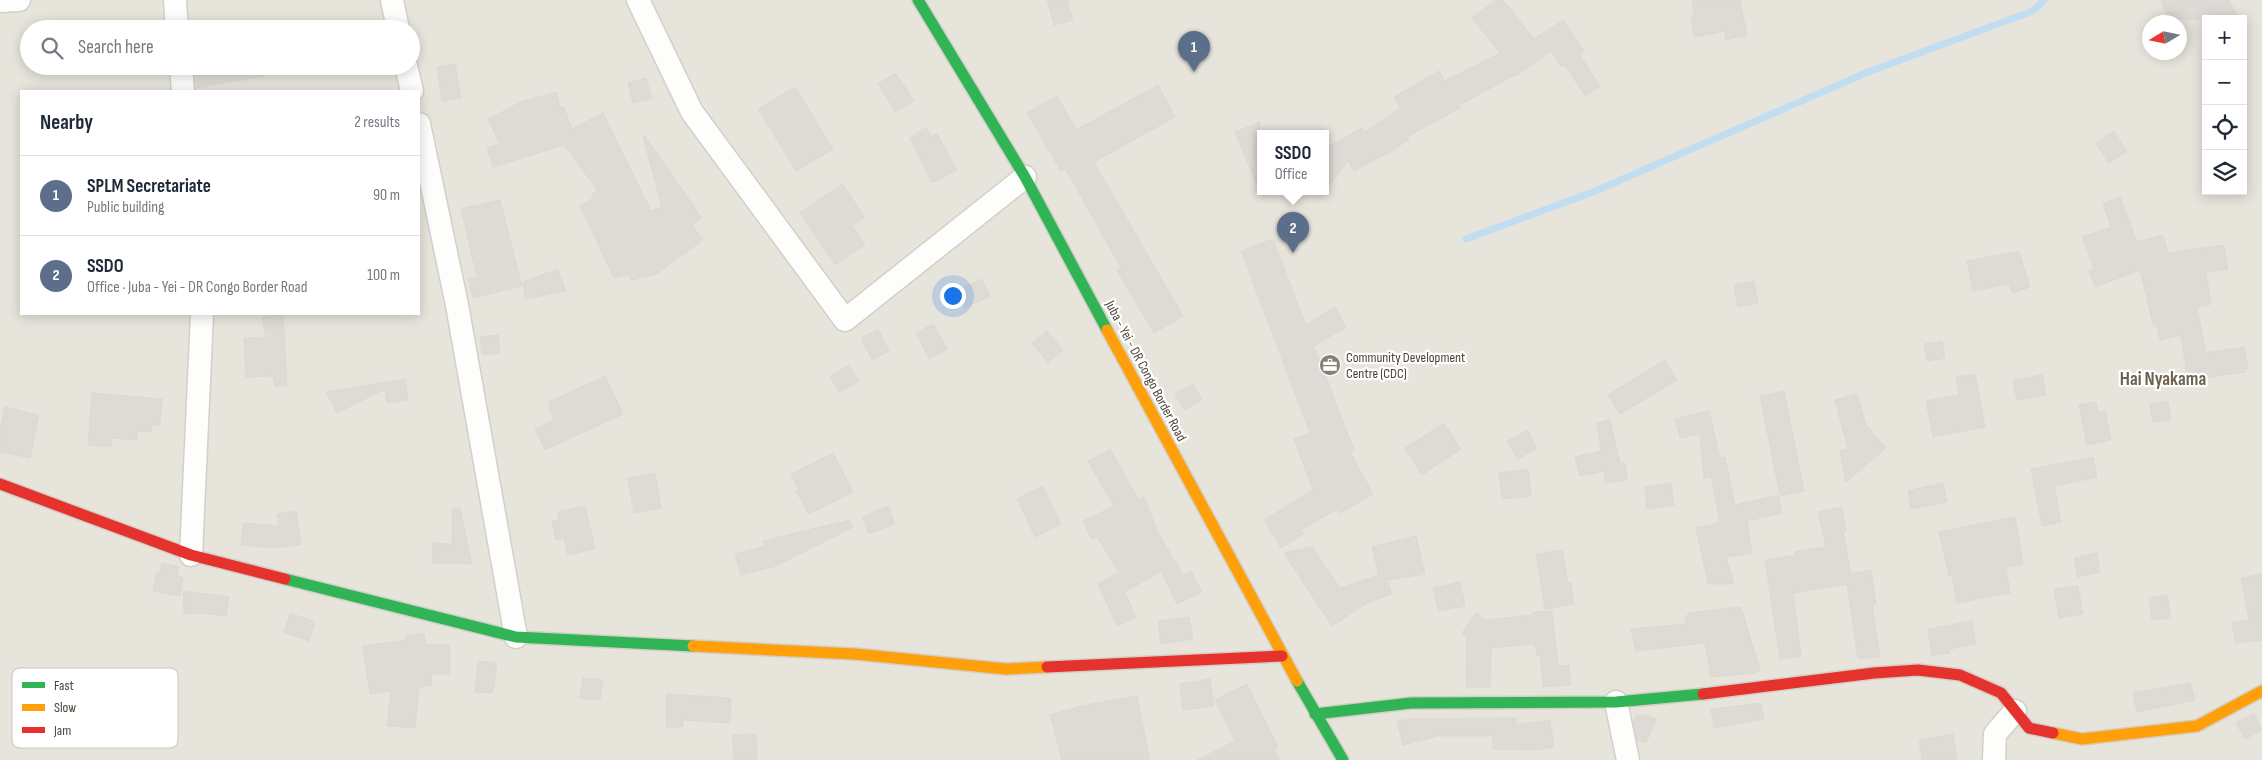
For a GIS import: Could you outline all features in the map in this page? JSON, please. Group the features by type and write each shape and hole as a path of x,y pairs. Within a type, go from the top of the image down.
{"street":[{"path":"0,1 19,0"},
{"path":"175,0 176,20"},
{"path":"392,0 396,20"},
{"path":"638,0 692,112 845,320 1025,176"},
{"name":"Juba - Yei - DR Congo Border Road","path":"918,0 1025,176 1282,656 1343,760"},
{"path":"182,75 183,90"},
{"path":"408,75 412,90"},
{"path":"420,129 457,305 516,637"},
{"path":"191,556 202,315"},
{"path":"0,484 191,556 516,637 855,654 1006,669 1282,656"},
{"path":"1315,714 1411,703 1616,702 1743,690 1874,672 1918,670 1960,675 2001,692 2029,728 2082,739 2197,726 2262,691"},
{"path":"1616,702 1628,760"},
{"path":"1994,760 1995,734 2015,711"}],"shaded area":[{"path":"0,0 2262,0 2262,760 0,760"}],"building":[{"path":"1047,0 1067,0 1073,20 1054,25"},
{"path":"1495,0 1503,0 1534,39 1563,20 1584,51 1579,54 1600,86 1585,96 1565,65 1562,67 1551,51 1516,76 1459,105 1460,108 1407,137 1409,139 1395,149 1354,171 1348,161 1329,185 1329,146 1362,128 1364,133 1400,108 1394,97 1439,71 1445,81 1500,53 1472,18"},
{"path":"1692,0 1740,0 1747,35 1726,40 1724,31 1695,37 1691,18 1694,17"},
{"path":"2161,0 2229,0 2237,15 2202,15 2202,19 2187,19 2187,15 2167,15"},
{"path":"455,64 461,98 442,101 437,67"},
{"path":"896,73 914,101 896,112 878,84"},
{"path":"195,75 263,75 263,76 197,88"},
{"path":"646,78 652,98 633,103 628,83"},
{"path":"1158,85 1175,117 1094,162 1183,316 1154,333 1117,270 1121,268 1065,168 1061,171 1027,113 1057,96 1076,130"},
{"path":"795,87 833,149 796,171 758,109"},
{"path":"556,92 560,108 564,107 572,129 603,113 651,211 662,207 643,137 645,136 702,218 692,225 703,240 657,274 631,280 629,274 614,278 580,206 593,198 592,194 598,191 564,145 493,167 487,148 500,144 488,119 521,102"},
{"path":"1260,122 1260,130 1257,130 1257,185 1235,132"},
{"path":"926,127 931,137 937,134 957,170 932,183 910,138"},
{"path":"2114,131 2127,152 2109,163 2096,143"},
{"path":"842,184 865,217 852,226 865,245 835,265 800,213"},
{"path":"2120,197 2137,242 2163,235 2168,253 2224,245 2228,269 2206,272 2211,304 2197,307 2206,353 2244,347 2248,368 2245,369 2245,372 2188,380 2181,335 2160,340 2157,326 2154,327 2140,270 2095,287 2089,271 2094,269 2082,237 2111,227 2103,204"},
{"path":"500,200 522,286 473,298 468,279 477,277 461,209"},
{"path":"1273,239 1306,325 1335,307 1346,327 1314,346 1354,450 1350,452 1373,494 1340,513 1337,509 1301,530 1304,534 1281,548 1264,520 1313,490 1294,439 1310,433 1241,251"},
{"path":"2019,251 2030,287 2012,293 2009,284 1973,291 1967,261"},
{"path":"558,269 566,291 525,299 523,282"},
{"path":"982,279 990,296 964,308 956,291"},
{"path":"1754,281 1758,303 1738,307 1734,285"},
{"path":"283,315 287,385 275,387 273,376 246,377 244,338 266,337 262,317"},
{"path":"933,324 948,349 929,359 916,333"},
{"path":"878,329 889,351 872,360 861,338"},
{"path":"1047,331 1063,350 1048,363 1032,343"},
{"path":"498,335 500,353 482,355 480,337"},
{"path":"1942,341 1945,358 1927,361 1924,344"},
{"path":"1665,360 1677,380 1620,414 1608,395"},
{"path":"849,365 859,381 840,392 830,377"},
{"path":"1975,374 1985,427 1933,437 1926,401 1959,395 1956,377"},
{"path":"2042,375 2046,395 2017,400 2013,380"},
{"path":"605,376 623,414 545,450 535,429 554,420 549,409 549,402"},
{"path":"405,379 408,400 387,403 385,389 337,413 326,392"},
{"path":"1193,384 1202,400 1184,410 1175,394"},
{"path":"1784,391 1804,491 1780,496 1760,396"},
{"path":"92,393 162,399 160,425 152,425 151,432 137,431 137,440 112,438 111,447 88,445"},
{"path":"1857,394 1866,425 1886,448 1846,482 1840,451 1848,449 1835,400"},
{"path":"2168,401 2171,420 2153,422 2150,404"},
{"path":"2096,402 2098,412 2105,411 2111,440 2087,445 2079,405"},
{"path":"5,407 39,415 30,458 0,452 0,429"},
{"path":"1709,411 1720,458 1725,457 1735,505 1778,495 1782,513 1747,521 1752,553 1726,557 1734,584 1708,584 1696,528 1720,523 1711,477 1704,478 1700,434 1680,438 1675,419"},
{"path":"1610,420 1620,463 1625,463 1627,480 1605,483 1604,471 1580,476 1575,457 1601,451 1597,423"},
{"path":"1444,423 1461,449 1422,475 1405,448"},
{"path":"1527,430 1537,448 1518,459 1507,441"},
{"path":"1110,449 1138,499 1144,496 1157,531 1183,575 1191,571 1202,592 1177,604 1161,571 1125,592 1136,618 1117,626 1098,584 1119,572 1097,537 1091,539 1083,521 1114,506 1088,461"},
{"path":"833,453 853,492 809,514 796,491 799,490 791,474"},
{"path":"2093,457 2097,477 2054,486 2061,522 2042,526 2031,469"},
{"path":"1528,469 1531,496 1502,499 1499,473"},
{"path":"655,473 661,508 634,513 628,478"},
{"path":"1671,483 1674,505 1647,509 1645,487"},
{"path":"1943,483 1947,502 1911,509 1908,491"},
{"path":"1043,486 1061,524 1035,537 1017,499"},
{"path":"585,506 595,549 568,555 564,538 556,540 552,521 559,519 558,512"},
{"path":"888,506 895,524 869,534 862,517"},
{"path":"1841,507 1846,530 1843,531 1851,574 1871,570 1876,604 1872,605 1880,657 1858,659 1847,584 1793,593 1801,656 1780,659 1765,560 1795,555 1795,552 1826,547 1818,512"},
{"path":"460,508 472,564 432,563 433,543 452,544 452,509"},
{"path":"296,511 301,544 276,548 241,545 243,523 279,526 277,514"},
{"path":"2015,517 2023,564 2006,567 2010,593 1957,603 1952,576 1949,576 1939,532"},
{"path":"850,520 853,527 776,566 741,575 735,554 765,546 763,541"},
{"path":"1416,536 1425,574 1387,580 1392,594 1367,603 1332,626 1284,553 1312,547 1340,588 1379,575 1372,547"},
{"path":"1562,550 1568,583 1571,583 1574,604 1545,609 1536,554"},
{"path":"2097,553 2100,572 2078,577 2074,558"},
{"path":"162,563 179,567 177,576 183,578 180,596 153,591 157,573 160,573"},
{"path":"2262,574 2262,640 2236,643 2232,623 2249,620 2241,578"},
{"path":"1460,582 1465,606 1438,611 1433,588"},
{"path":"2078,586 2083,614 2059,618 2054,589"},
{"path":"183,591 229,597 226,616 200,613 184,614"},
{"path":"2167,595 2171,618 2152,620 2149,598"},
{"path":"1741,607 1760,670 1755,673 1711,677 1705,643 1636,651 1631,629 1687,624 1685,616 1690,615 1689,613"},
{"path":"1552,611 1558,666 1569,665 1571,685 1543,687 1540,655 1537,656 1535,644 1491,648 1490,687 1466,687 1467,637 1462,633 1476,613 1486,620 1533,615 1533,612"},
{"path":"290,613 315,622 309,641 284,632"},
{"path":"1189,617 1193,639 1161,644 1158,621"},
{"path":"1972,621 1976,644 1950,649 1950,653 1932,656 1928,629"},
{"path":"424,633 426,645 450,645 450,674 431,674 432,685 419,687 415,728 387,726 391,691 370,694 363,646 406,640 405,636"},
{"path":"478,661 497,663 493,693 475,692"},
{"path":"583,678 603,680 600,700 580,698"},
{"path":"1210,679 1214,706 1183,710 1180,684"},
{"path":"2190,683 2195,700 2137,712 2133,693"},
{"path":"1247,684 1278,747 1274,749 1280,760 1197,760 1235,741 1215,700"},
{"path":"666,694 731,698 730,723 683,720 683,727 666,727"},
{"path":"1137,696 1150,760 1062,760 1050,715 1081,706"},
{"path":"1761,703 1764,719 1714,728 1711,709"},
{"path":"2254,713 2262,730 2245,739 2236,723"},
{"path":"1645,715 1656,719 1646,743 1637,740 1634,722 1636,716"},
{"path":"1516,718 1516,725 1550,720 1554,747 1535,750 1493,749 1493,736 1438,736 1403,745 1397,721 1412,719"},
{"path":"756,734 757,760 734,760 732,735"},
{"path":"1953,734 1957,760 1922,760 1919,740"}],"waterway":[{"path":"1466,239 1593,192 1868,72 2033,11 2044,0"}],"traffic: fast":[{"path":"918,0 1025,177 1107,330"},
{"path":"285,579 516,637 693,646"},
{"path":"1297,681 1343,760"},
{"path":"1315,714 1411,703 1616,702 1703,694"}],"traffic: slow":[{"path":"1107,330 1297,681"},
{"path":"693,646 855,654 1006,669 1047,667"},
{"path":"2053,733 2082,739 2197,726 2262,691"}],"traffic: jam":[{"path":"0,484 191,555 285,579"},
{"path":"1047,667 1282,656"},
{"path":"1703,694 1874,673 1918,670 1960,675 2001,693 2029,728 2053,733"}],"place":[{"name":"SPLM Secretariate","path":"1194,72"},
{"name":"SSDO","path":"1293,253"},
{"name":"Community Development Centre (CDC)","path":"1330,365"}],"district":[{"name":"Hai Nyakama","path":"2163,379"}]}
